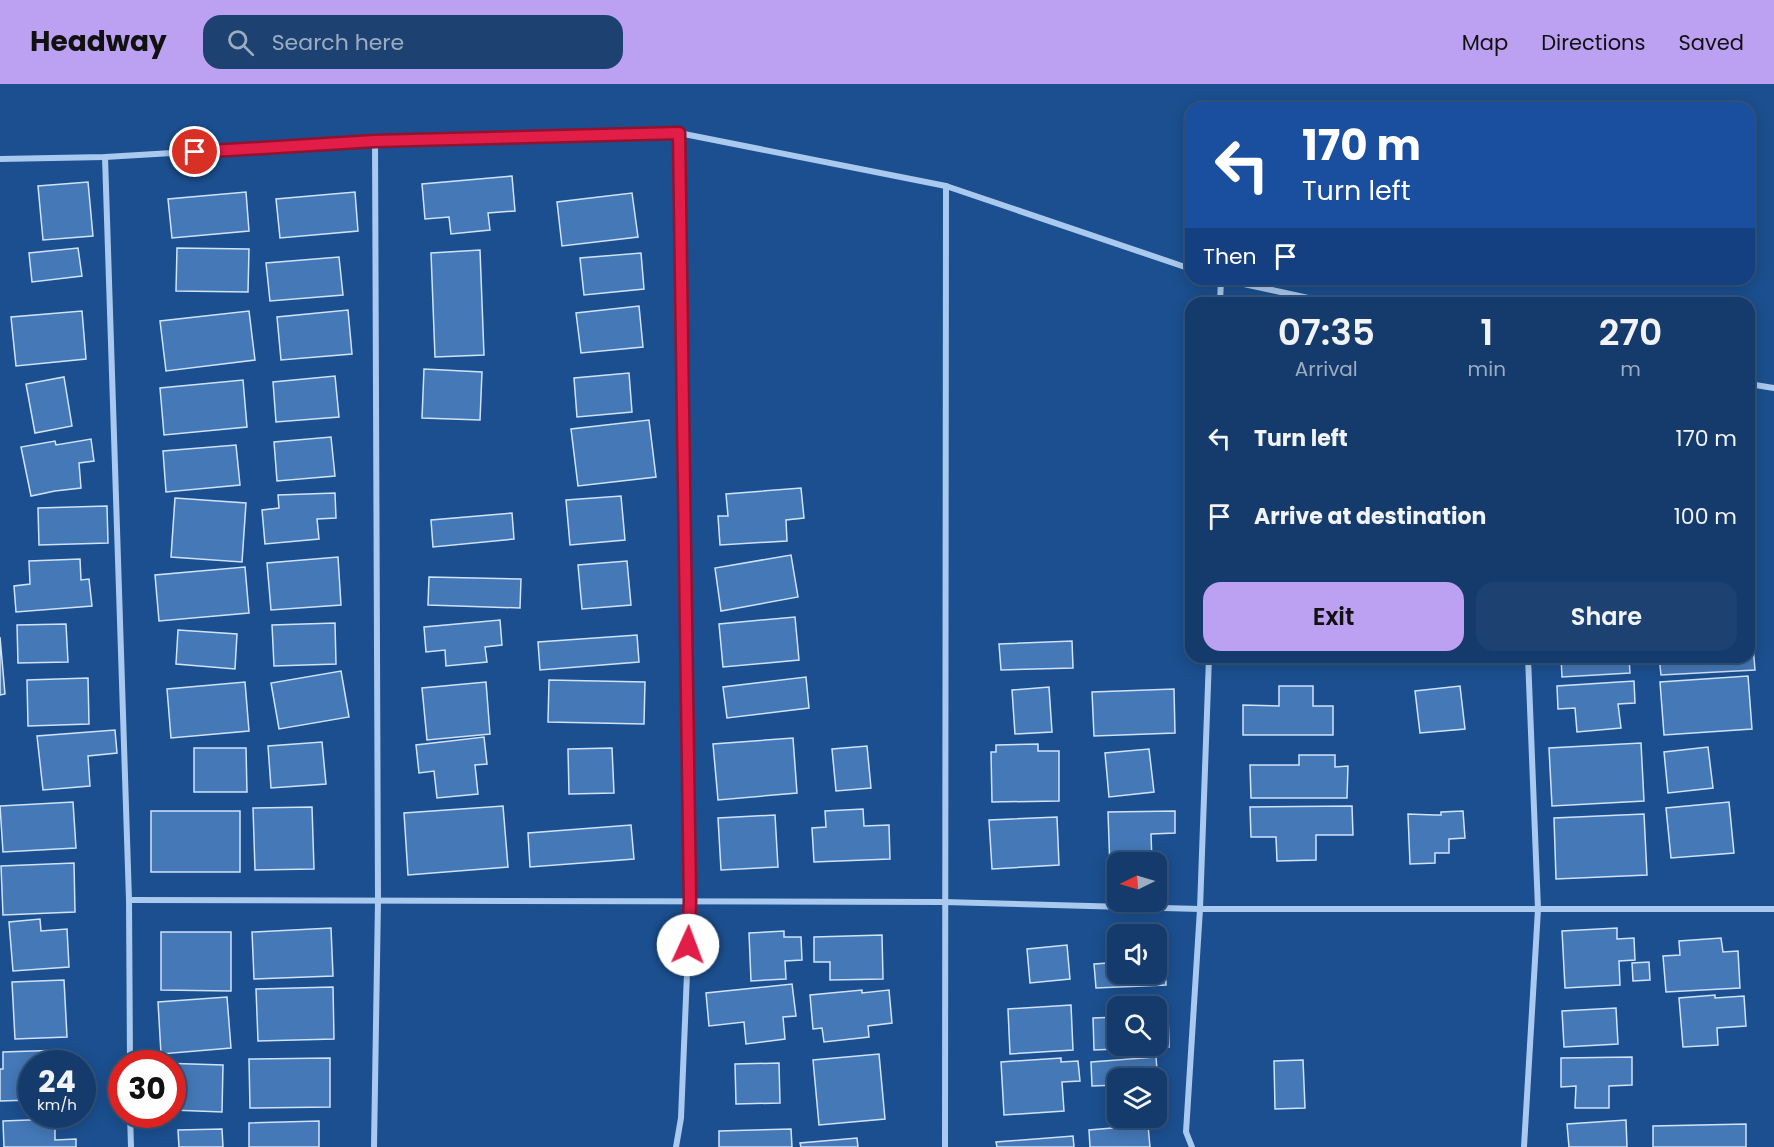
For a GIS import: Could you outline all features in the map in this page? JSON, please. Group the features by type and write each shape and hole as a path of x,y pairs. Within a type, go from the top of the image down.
{"street":[{"path":"676,1147 681,1118 690,901 679,133"},
{"path":"0,159 105,157 375,141 679,133 946,186 1185,267"},
{"path":"374,1147 378,901 375,141"},
{"path":"105,157 129,900 130,1050"},
{"path":"945,1147 946,186"},
{"path":"1248,285 1304,297"},
{"path":"1755,385 1774,388"},
{"path":"1192,1147 1186,1132 1200,909 1209,663"},
{"path":"1524,1147 1538,909 1528,663"},
{"path":"129,900 944,902 1200,909 1774,909"},
{"path":"130,1128 131,1147"}],"building":[{"path":"512,176 515,211 488,213 490,230 451,234 449,217 425,219 422,184"},
{"path":"88,182 93,236 43,240 38,186"},
{"path":"246,192 249,231 172,238 168,199"},
{"path":"355,192 358,231 280,238 276,199"},
{"path":"632,193 638,237 562,246 557,202"},
{"path":"78,248 82,276 32,282 29,253"},
{"path":"177,248 249,249 248,292 176,291"},
{"path":"480,250 484,355 435,357 431,253"},
{"path":"641,253 644,289 584,295 580,258"},
{"path":"339,257 343,295 270,301 266,263"},
{"path":"639,306 643,347 581,353 576,313"},
{"path":"348,310 352,354 281,360 277,317"},
{"path":"82,311 86,359 16,366 11,317"},
{"path":"249,311 255,360 166,371 160,321"},
{"path":"424,369 482,372 480,420 422,418"},
{"path":"629,373 632,412 577,417 574,378"},
{"path":"335,376 339,417 276,422 273,382"},
{"path":"64,377 72,426 35,433 26,384"},
{"path":"243,380 247,427 164,435 160,388"},
{"path":"649,420 656,477 578,486 571,429"},
{"path":"331,437 335,476 277,481 274,442"},
{"path":"91,439 94,461 79,463 81,488 31,496 21,447 55,441 56,445"},
{"path":"236,445 240,485 166,492 163,451"},
{"path":"801,488 804,518 786,520 787,541 720,545 718,516 728,516 726,494"},
{"path":"335,493 336,518 317,519 319,539 265,544 262,510 279,508 278,495"},
{"path":"621,496 625,540 570,545 566,500"},
{"path":"175,498 246,503 242,562 171,557"},
{"path":"107,506 108,543 39,545 38,508"},
{"path":"512,513 514,539 433,547 431,520"},
{"path":"791,555 798,597 721,611 715,568"},
{"path":"338,557 341,605 271,610 267,563"},
{"path":"80,559 81,580 89,579 92,606 16,612 14,586 30,584 29,561"},
{"path":"627,561 631,605 582,609 578,565"},
{"path":"245,567 249,613 159,621 155,575"},
{"path":"429,577 521,579 520,608 428,605"},
{"path":"795,617 799,660 723,667 719,624"},
{"path":"500,620 502,645 485,647 487,662 446,666 445,650 426,652 424,627"},
{"path":"335,623 336,664 274,666 272,625"},
{"path":"66,624 68,662 18,663 17,625"},
{"path":"178,630 237,634 235,669 176,664"},
{"path":"637,635 639,662 540,670 538,642"},
{"path":"0,637 5,694 0,695"},
{"path":"1072,641 1073,668 1001,670 999,644"},
{"path":"1561,663 1629,663 1630,673 1562,677"},
{"path":"1660,663 1754,663 1755,670 1661,675"},
{"path":"341,671 349,717 279,729 271,683"},
{"path":"1748,676 1752,729 1664,735 1660,682"},
{"path":"806,677 809,708 727,718 723,687"},
{"path":"88,678 89,724 28,726 27,680"},
{"path":"549,680 645,682 644,724 548,722"},
{"path":"1634,681 1635,703 1618,704 1621,728 1577,732 1575,708 1558,709 1557,686"},
{"path":"245,682 249,731 171,738 167,689"},
{"path":"486,682 490,734 427,740 422,688"},
{"path":"1279,686 1313,686 1313,706 1333,706 1333,735 1243,735 1243,705 1279,706"},
{"path":"1460,686 1465,729 1420,733 1415,691"},
{"path":"1049,687 1052,732 1015,734 1012,690"},
{"path":"1174,689 1175,733 1094,736 1092,692"},
{"path":"115,730 117,753 88,756 90,786 43,790 37,736"},
{"path":"484,737 487,764 475,765 478,794 437,798 434,771 419,773 416,745"},
{"path":"793,738 797,793 718,800 713,744"},
{"path":"322,742 326,784 271,788 268,746"},
{"path":"1641,743 1644,801 1552,806 1549,748"},
{"path":"1038,744 1038,751 1059,751 1059,801 992,802 991,752 996,752 996,745"},
{"path":"867,746 871,788 836,791 832,749"},
{"path":"1708,747 1713,788 1668,793 1664,752"},
{"path":"194,748 246,748 247,792 194,792"},
{"path":"612,748 614,793 569,794 568,749"},
{"path":"1149,749 1154,792 1109,797 1105,753"},
{"path":"1299,755 1335,755 1335,767 1348,766 1347,798 1251,798 1250,765 1299,765"},
{"path":"73,802 76,848 3,852 0,806"},
{"path":"1729,802 1734,853 1671,858 1666,808"},
{"path":"503,806 508,867 408,875 404,813"},
{"path":"1352,806 1353,835 1316,835 1316,860 1277,861 1276,837 1251,837 1250,807"},
{"path":"312,807 314,869 255,870 253,808"},
{"path":"863,809 864,826 889,825 890,859 814,862 812,828 826,827 825,811"},
{"path":"151,811 240,811 240,872 151,872"},
{"path":"1175,811 1175,833 1151,834 1152,852 1109,852 1108,812"},
{"path":"1463,811 1465,838 1449,839 1449,853 1435,853 1435,863 1410,864 1408,814 1441,815 1441,812"},
{"path":"1644,814 1647,875 1556,879 1554,818"},
{"path":"775,815 778,867 721,870 718,818"},
{"path":"1057,817 1059,865 992,869 989,820"},
{"path":"631,825 634,859 530,867 528,833"},
{"path":"74,863 75,912 3,915 1,866"},
{"path":"40,919 41,931 67,929 69,967 13,971 9,922"},
{"path":"331,928 333,976 254,979 252,932"},
{"path":"1617,928 1617,939 1634,938 1635,960 1619,961 1620,985 1565,988 1562,931"},
{"path":"784,931 784,937 801,937 802,960 785,961 786,979 751,981 749,933"},
{"path":"161,932 231,932 231,991 161,990"},
{"path":"882,935 883,979 830,980 830,962 814,962 814,937"},
{"path":"1721,938 1723,952 1738,951 1740,988 1666,992 1663,956 1680,955 1679,941"},
{"path":"1067,945 1070,979 1030,983 1027,949"},
{"path":"1649,962 1650,980 1633,981 1632,963"},
{"path":"1107,963 1107,984 1166,985 1096,988 1094,964"},
{"path":"64,980 67,1037 15,1039 12,982"},
{"path":"792,984 796,1016 783,1017 785,1039 746,1044 744,1022 709,1026 706,993"},
{"path":"333,987 334,1039 258,1041 256,989"},
{"path":"862,990 862,993 889,990 892,1023 868,1026 869,1037 824,1042 822,1028 813,1029 810,995"},
{"path":"1715,995 1715,998 1744,996 1746,1026 1717,1028 1718,1045 1683,1047 1679,998"},
{"path":"227,997 231,1048 186,1052 186,1050 161,1050 158,1002"},
{"path":"1071,1005 1073,1050 1010,1054 1008,1009"},
{"path":"1616,1008 1618,1044 1564,1047 1562,1011"},
{"path":"1167,1015 1168,1015 1169,1047 1167,1047"},
{"path":"1107,1017 1107,1049 1094,1050 1093,1018"},
{"path":"3,1052 18,1052 18,1100 0,1101 0,1069 3,1069"},
{"path":"879,1054 885,1119 819,1125 813,1060"},
{"path":"1156,1057 1157,1068 1107,1068 1107,1085 1092,1086 1091,1062"},
{"path":"1632,1057 1632,1085 1609,1086 1609,1108 1575,1108 1576,1086 1561,1087 1561,1058"},
{"path":"330,1058 330,1107 250,1108 249,1059"},
{"path":"1061,1058 1061,1062 1078,1061 1080,1081 1062,1082 1064,1111 1004,1115 1001,1062"},
{"path":"1303,1060 1305,1108 1275,1109 1274,1061"},
{"path":"779,1063 780,1103 736,1104 735,1064"},
{"path":"186,1064 223,1065 222,1112 186,1111"},
{"path":"18,1120 18,1128 55,1128 55,1140 76,1139 76,1147 4,1147 3,1121"},
{"path":"1626,1120 1627,1147 1569,1147 1567,1124"},
{"path":"319,1121 319,1147 249,1147 249,1123"},
{"path":"1746,1124 1746,1147 1653,1147 1653,1126"},
{"path":"1148,1128 1150,1147 1090,1147 1089,1130"},
{"path":"222,1129 223,1147 179,1147 178,1130"},
{"path":"791,1129 792,1147 719,1147 719,1131"},
{"path":"1073,1136 1074,1147 997,1147 996,1142"},
{"path":"857,1138 858,1147 801,1147 800,1143"}],"route":[{"path":"195,152 375,141 679,133 690,901 688,945"}]}
